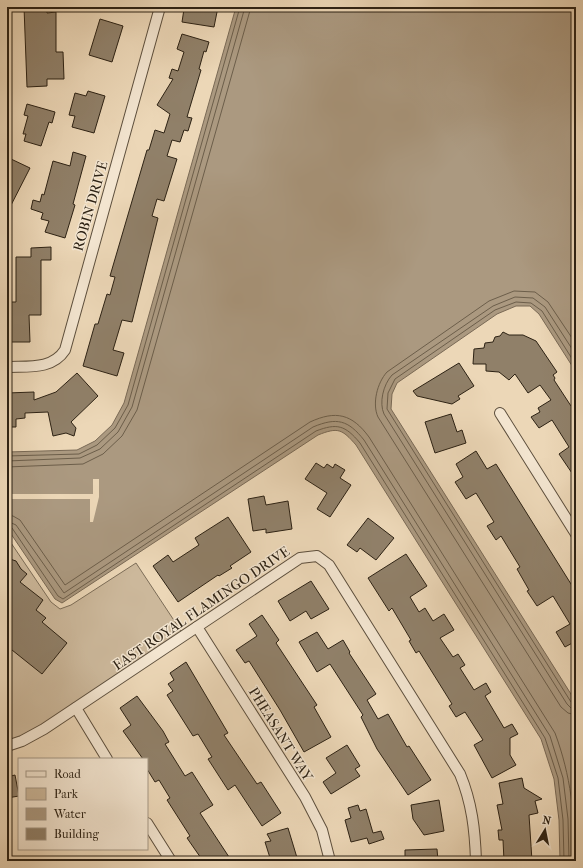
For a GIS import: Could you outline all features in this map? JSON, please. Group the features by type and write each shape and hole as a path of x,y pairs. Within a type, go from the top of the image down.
{"street":[{"name":"ROBIN DRIVE","path":"7,366 47,365 61,357 65,350 160,7"},
{"path":"500,413 576,534"},
{"name":"EAST ROYAL FLAMINGO DRIVE","path":"7,746 44,729 300,558 317,556 329,565 460,774 472,809 475,826 476,861"},
{"name":"PHEASANT WAY","path":"197,627 305,798 322,830 330,861"},
{"path":"76,708 106,758"},
{"path":"148,825 171,861"}],"green space":[{"path":"7,537 51,602 60,609 71,605 136,563 185,637 7,746"}],"water":[{"path":"236,7 576,7 576,372 539,314 530,306 516,306 497,314 397,383 392,394 391,409 576,702 576,861 560,861 559,820 554,779 541,739 356,445 343,433 335,430 318,435 62,603 55,599 7,528 7,452 77,450 95,441 112,425 124,403"}],"pier":[{"path":"93,479 99,479 99,497 93,522 90,522 90,499 7,499 7,494 93,494"}],"building":[{"path":"24,7 47,7 47,13 56,12 56,52 63,52 64,79 47,79 47,86 27,87"},
{"path":"196,7 218,7 214,27 182,22 184,9 195,11"},
{"path":"100,19 123,26 112,62 89,55"},
{"path":"182,34 209,42 206,52 204,51 199,69 201,70 187,117 192,118 188,131 184,130 180,142 172,140 167,156 177,159 164,201 157,199 152,216 158,218 132,322 122,320 113,350 124,353 117,376 83,366 95,324 98,324 107,294 110,295 115,277 110,276 147,150 149,150 155,130 164,133 170,114 157,105 173,79 169,78 172,69 178,71 184,52 177,49"},
{"path":"88,91 105,96 94,133 72,127 75,116 69,115 75,93 86,96"},
{"path":"27,104 55,112 52,123 49,122 41,146 24,141 26,134 23,134 28,116 24,115"},
{"path":"73,152 86,156 73,204 75,205 65,238 45,232 49,221 41,219 43,213 31,209 33,200 40,202 42,194 44,195 53,161 70,166"},
{"path":"11,159 30,168 7,213 7,166"},
{"path":"51,247 51,260 41,260 41,315 29,315 30,342 8,342 7,302 16,302 16,257 31,257 31,248"},
{"path":"503,332 509,335 523,335 536,341 557,372 553,375 555,378 554,380 571,406 576,403 576,479 559,454 569,447 552,420 539,428 531,417 540,412 538,408 551,400 540,385 528,393 515,374 509,380 499,372 486,371 486,364 473,364 474,349 484,348 485,343 493,342 495,337 500,336"},
{"path":"459,363 474,386 458,396 460,399 452,404 417,396 413,391"},
{"path":"77,373 98,396 71,422 76,428 74,436 66,433 53,436 48,412 25,413 25,418 16,419 16,427 7,427 7,393 34,392 34,400 56,392"},
{"path":"451,414 457,432 462,430 466,443 435,453 425,422"},
{"path":"476,451 487,469 496,464 576,592 576,641 565,647 556,632 570,624 553,596 537,606 527,591 529,590 517,569 520,567 501,536 496,540 487,526 494,522 476,493 466,499 455,482 463,477 456,464"},
{"path":"316,463 324,468 327,464 333,468 335,464 345,470 340,478 351,485 330,517 317,509 327,493 305,479"},
{"path":"264,496 266,505 288,501 292,529 266,533 266,529 253,531 248,499"},
{"path":"228,517 251,552 230,566 232,568 219,576 218,575 178,602 153,566 168,555 173,562 199,545 195,538"},
{"path":"368,518 394,538 376,560 360,548 357,552 347,545"},
{"path":"406,554 427,586 410,597 419,612 425,608 433,621 444,614 454,630 440,638 453,657 458,654 465,665 460,668 474,690 486,683 491,692 485,696 504,728 512,724 518,734 510,738 510,755 516,765 492,778 474,745 483,740 465,712 456,717 449,706 452,704 419,651 416,653 409,641 411,640 392,608 389,611 368,578"},
{"path":"7,558 16,561 21,569 27,574 20,582 43,600 36,610 46,618 42,622 67,643 42,674 7,646"},
{"path":"311,581 329,609 311,619 306,611 290,621 278,601"},
{"path":"262,615 279,640 276,643 317,705 314,707 331,737 304,752 249,661 245,663 236,650 257,636 249,624"},
{"path":"317,632 328,649 343,640 350,652 349,653 376,694 367,700 378,719 388,714 407,747 409,746 431,780 408,795 377,749 361,717 363,715 330,664 317,672 299,642"},
{"path":"186,662 228,733 224,735 257,784 261,782 281,813 262,826 235,785 228,790 208,759 212,757 198,734 193,736 167,695 173,691 168,684 174,680 170,673"},
{"path":"137,696 163,731 169,742 165,744 185,776 192,772 213,805 200,813 229,857 223,861 203,861 187,838 190,836 167,800 170,798 159,780 155,782 148,771 148,758 142,758 123,731 131,725 120,708"},
{"path":"347,745 360,766 355,769 360,776 331,794 323,782 336,773 326,758"},
{"path":"15,775 18,796 7,798 7,777"},
{"path":"522,778 524,788 542,799 535,801 538,813 529,815 532,861 504,861 503,840 499,840 498,830 502,830 497,805 503,804 499,783"},
{"path":"439,800 444,831 424,835 413,819 411,805"},
{"path":"358,805 360,811 366,809 373,833 381,831 384,839 369,844 367,838 351,842 345,820 351,818 348,808"},
{"path":"288,828 298,861 271,861 265,842 271,841 267,834"},
{"path":"437,849 438,861 405,861 405,850"}]}
